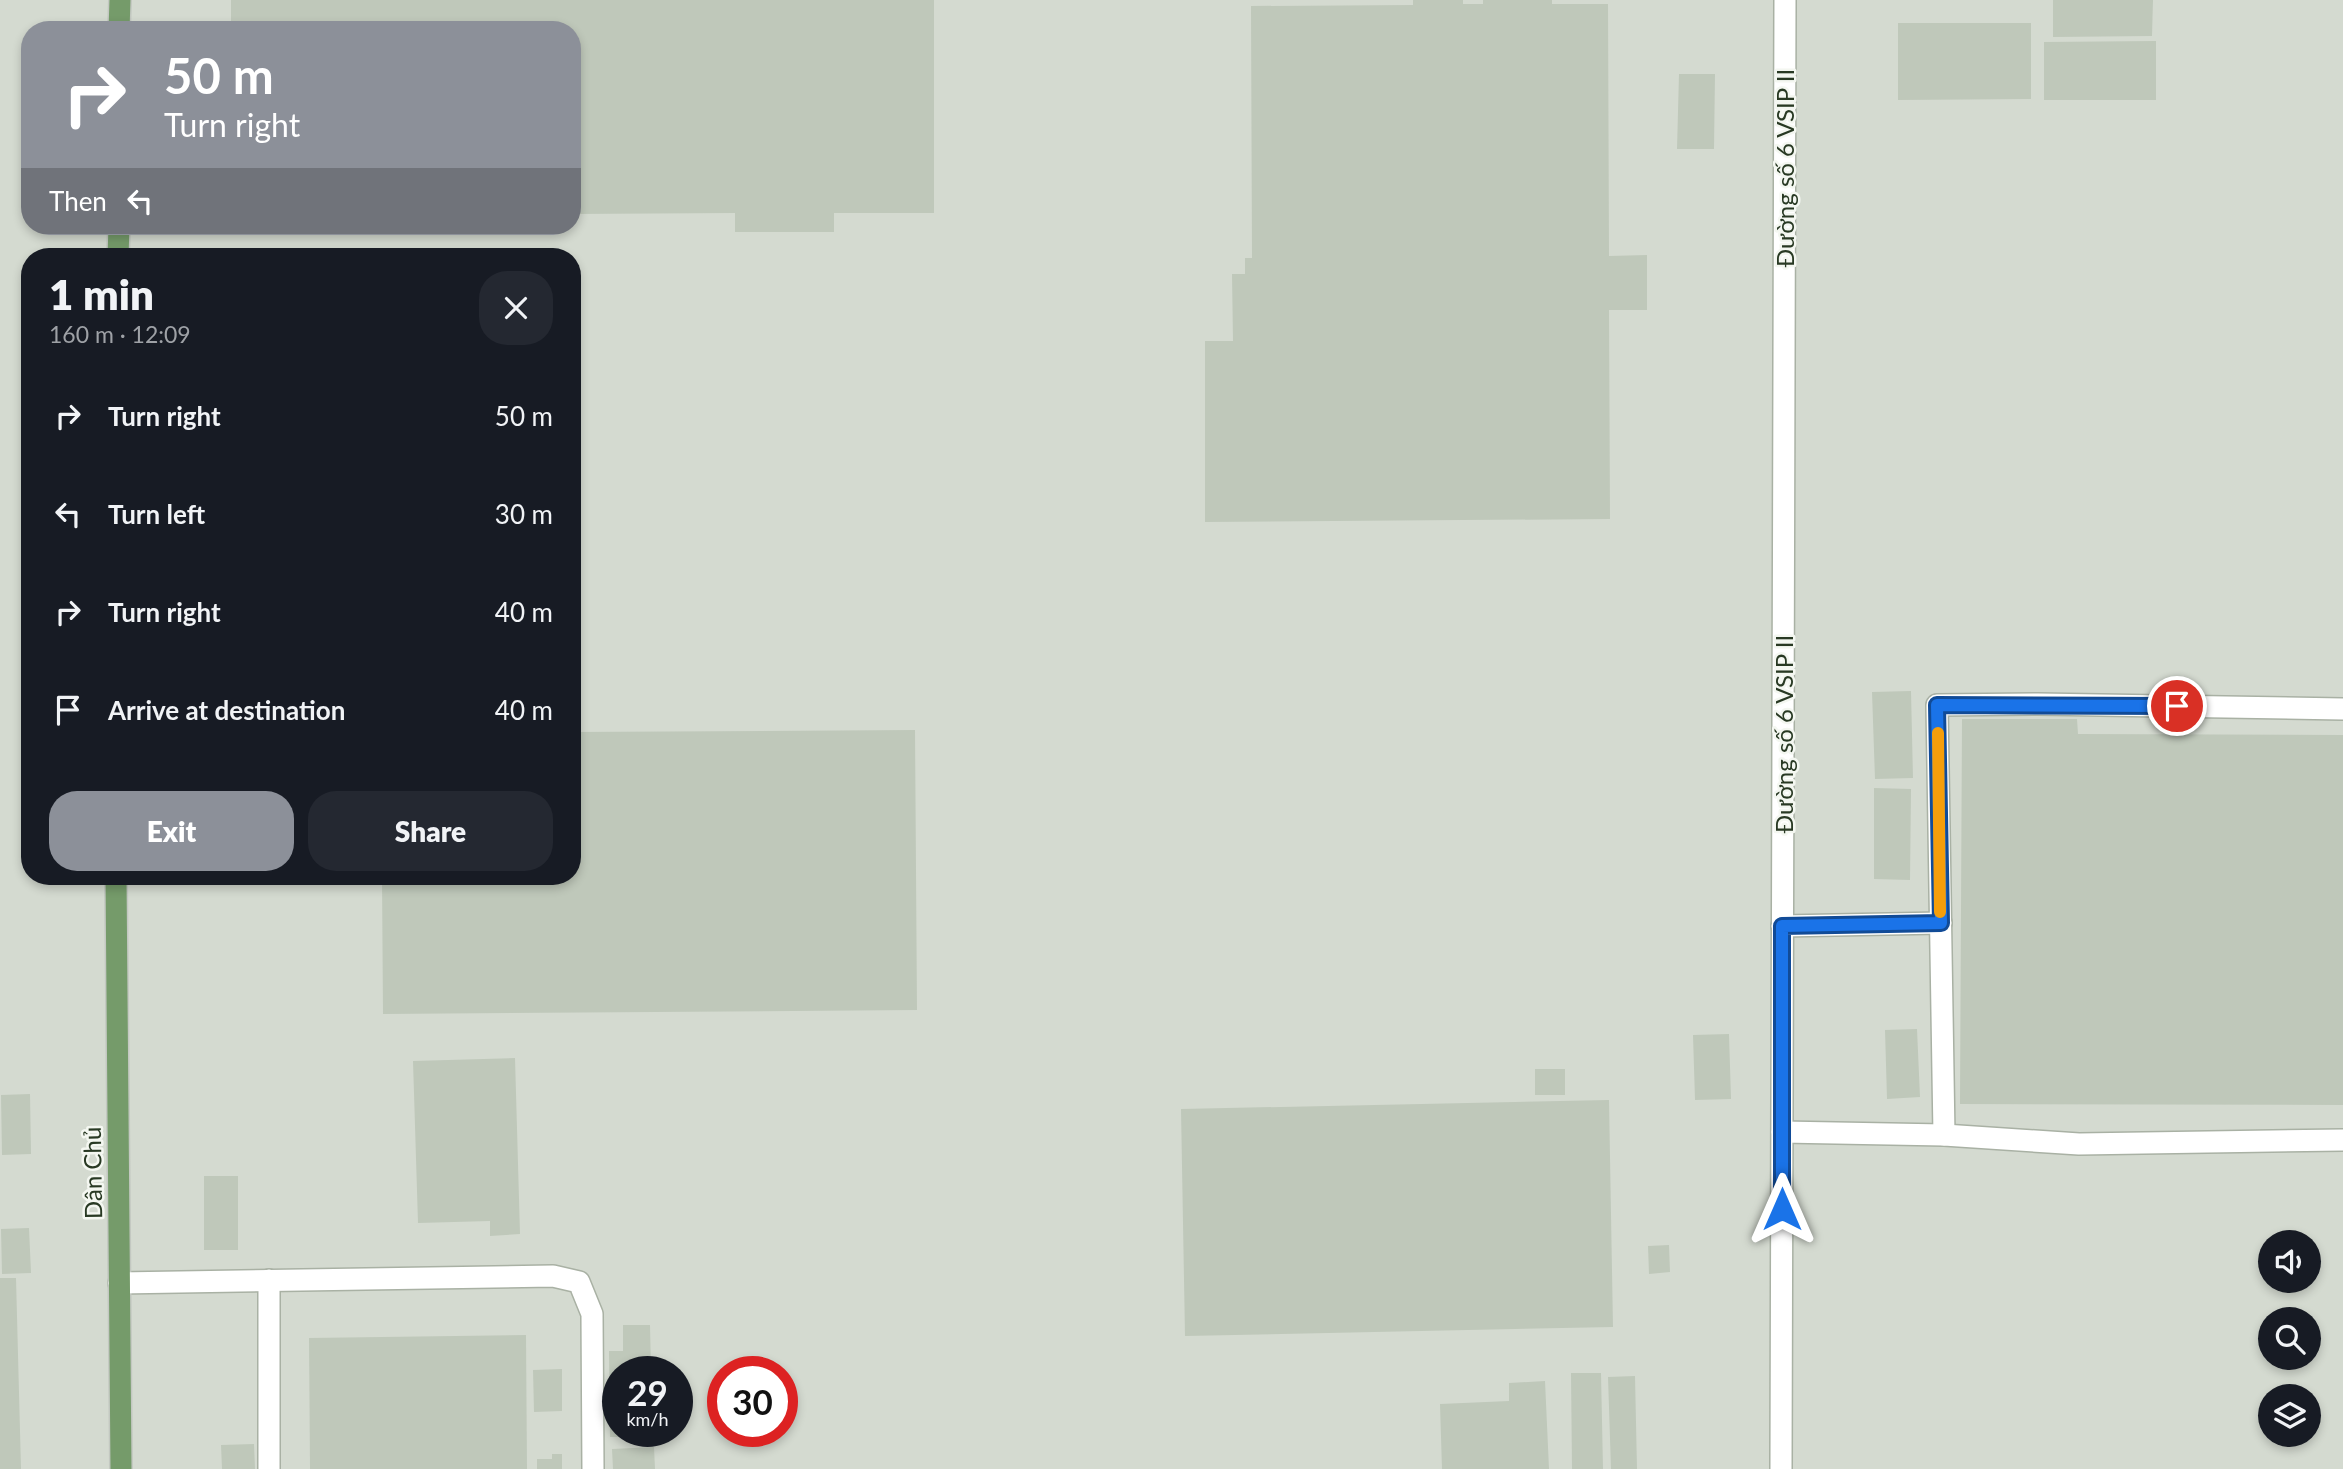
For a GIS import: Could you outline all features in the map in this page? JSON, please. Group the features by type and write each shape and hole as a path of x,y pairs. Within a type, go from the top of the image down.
{"main road":[{"path":"120,0 120,21"},
{"name":"Dân Chủ","path":"116,885 121,1469"}],"street":[{"name":"Đường số 6 VSIP II","path":"1782,1469 1785,0"},
{"path":"1944,1135 1937,705 2343,709"},
{"path":"1782,926 1941,923"},
{"path":"1782,1132 1944,1135 2079,1144 2343,1140"},
{"path":"119,1283 553,1276 579,1282 592,1314 593,1469"},
{"path":"269,1280 269,1469"}],"shaded area":[{"path":"0,0 2343,0 2343,1469 0,1469"}],"building":[{"path":"231,0 934,0 934,213 834,213 834,232 735,232 735,213 581,214 581,21 231,21"},
{"path":"1413,0 1463,0 1463,4 1483,4 1483,0 1552,0 1552,4 1608,4 1609,256 1647,255 1647,310 1609,310 1610,519 1205,522 1205,341 1233,341 1232,274 1245,274 1245,258 1252,258 1251,6 1413,5"},
{"path":"2053,0 2153,0 2152,36 2053,37"},
{"path":"1898,23 2031,23 2031,99 1898,100"},
{"path":"2156,41 2156,100 2044,100 2044,42"},
{"path":"1679,74 1715,74 1714,149 1677,149"},
{"path":"1911,691 1913,778 1875,779 1872,692"},
{"path":"1962,719 2077,719 2078,734 2343,735 2343,1105 1960,1104"},
{"path":"915,730 917,1010 383,1014 382,885 581,885 581,732"},
{"path":"1874,788 1911,789 1910,880 1874,879"},
{"path":"1917,1029 1920,1097 1887,1099 1885,1030"},
{"path":"1729,1034 1731,1099 1695,1100 1693,1035"},
{"path":"515,1058 520,1234 490,1236 490,1221 418,1223 413,1061"},
{"path":"1535,1069 1565,1069 1565,1095 1535,1095"},
{"path":"30,1094 31,1154 2,1155 1,1095"},
{"path":"1609,1100 1613,1327 1185,1336 1181,1109"},
{"path":"204,1176 238,1176 238,1250 204,1250"},
{"path":"29,1228 31,1273 2,1274 1,1229"},
{"path":"1669,1245 1670,1272 1649,1274 1648,1246"},
{"path":"0,1278 16,1278 21,1469 0,1469"},
{"path":"623,1325 650,1325 651,1356 609,1356 609,1351 623,1351"},
{"path":"526,1335 527,1469 310,1469 309,1338"},
{"path":"562,1369 562,1411 534,1412 533,1370"},
{"path":"1571,1373 1601,1373 1603,1469 1572,1469"},
{"path":"1635,1376 1637,1469 1611,1469 1608,1377"},
{"path":"1545,1381 1549,1469 1442,1469 1440,1404 1509,1401 1509,1383"},
{"path":"254,1444 255,1469 222,1469 221,1445"},
{"path":"654,1447 655,1469 613,1469 612,1449"},
{"path":"552,1454 562,1454 562,1469 537,1469 537,1459 552,1459"}],"slow traffic":[{"path":"1938,733 1940,912"}],"route":[{"path":"1782,1209 1782,926 1941,923 1937,705 2177,706"}]}
